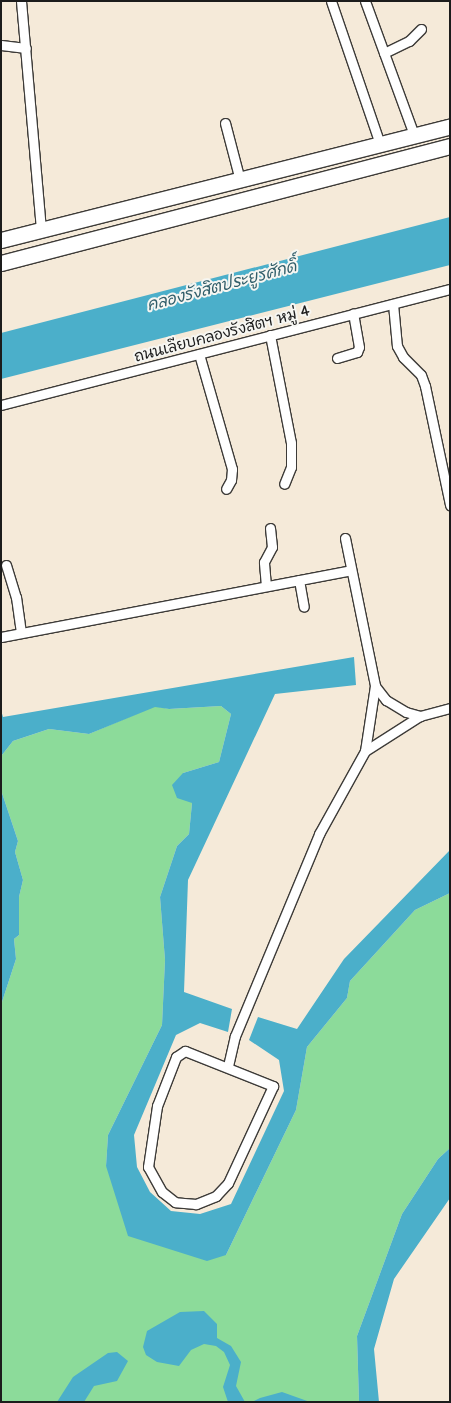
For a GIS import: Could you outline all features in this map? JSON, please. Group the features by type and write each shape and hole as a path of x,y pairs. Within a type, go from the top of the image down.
{"main road":[{"path":"1,240 450,126"},
{"path":"1,263 450,146"}],"street":[{"path":"21,1 41,230"},
{"path":"332,1 380,144"},
{"path":"365,1 414,135"},
{"path":"384,53 409,41 422,29"},
{"path":"1,45 26,48"},
{"path":"225,123 240,180"},
{"name":"ถนนเลียบคลองรังสิตฯ หมู่ 4","path":"1,405 450,289"},
{"path":"392,304 397,346 403,357 421,375 426,386 450,504"},
{"path":"337,358 357,352 359,348 353,314"},
{"path":"270,335 292,443 291,467 284,484"},
{"path":"199,354 232,469 231,480 226,489"},
{"path":"266,586 264,562 272,547 270,528"},
{"path":"228,1066 235,1036 319,834 365,750 376,686 345,538"},
{"path":"6,564 16,597 21,634"},
{"path":"1,637 351,570"},
{"path":"299,580 304,607"},
{"path":"376,686 395,708 420,716"},
{"path":"365,750 420,716 450,708"},
{"path":"185,1051 228,1066 270,1082 273,1090 222,1190 207,1202 176,1202 155,1184 148,1166 148,1152 157,1106 176,1057 185,1051"}],"green space":[{"path":"155,706 169,709 221,706 231,714 219,762 183,773 192,803 189,834 177,846 160,897 165,960 162,1025 108,1135 106,1166 226,1255 296,1110 307,1047 347,998 350,981 415,910 450,893 450,1148 438,1159 402,1214 357,1336 359,1402 1,1402 1,1005 16,959 14,939 19,935 19,897 23,880 15,852 18,841 1,790 2,755 13,741 49,729 89,734"}],"water":[{"name":"คลองรังสิตประยูรศักดิ์","path":"450,217 450,265 1,379 1,333"},
{"path":"354,657 356,685 275,694 188,880 184,992 232,1009 228,1032 200,1023 176,1035 134,1135 137,1167 150,1192 171,1211 200,1214 231,1204 284,1091 279,1060 249,1040 258,1017 297,1029 344,959 450,850 450,893 415,910 350,981 347,998 307,1047 296,1110 226,1255 207,1261 128,1236 106,1166 108,1135 162,1025 165,960 160,897 177,846 189,834 192,803 177,798 172,785 183,773 219,762 231,714 221,706 169,709 155,707 89,734 49,729 13,741 2,755 1,777 1,710 3,717"},
{"path":"1,790 18,841 15,852 23,880 19,897 19,935 14,939 16,959 1,1005"},
{"path":"450,1148 450,1198 394,1279 374,1349 379,1402 359,1402 357,1336 402,1214 438,1159"},
{"path":"204,1311 217,1324 217,1338 231,1346 241,1362 236,1386 245,1402 228,1402 223,1387 230,1365 224,1352 216,1346 204,1344 191,1350 179,1366 157,1362 146,1355 143,1347 147,1331 180,1312"},
{"path":"117,1352 128,1361 117,1381 94,1386 84,1402 57,1402 73,1377 108,1353"},
{"path":"282,1392 310,1402 252,1402 260,1398"}]}
